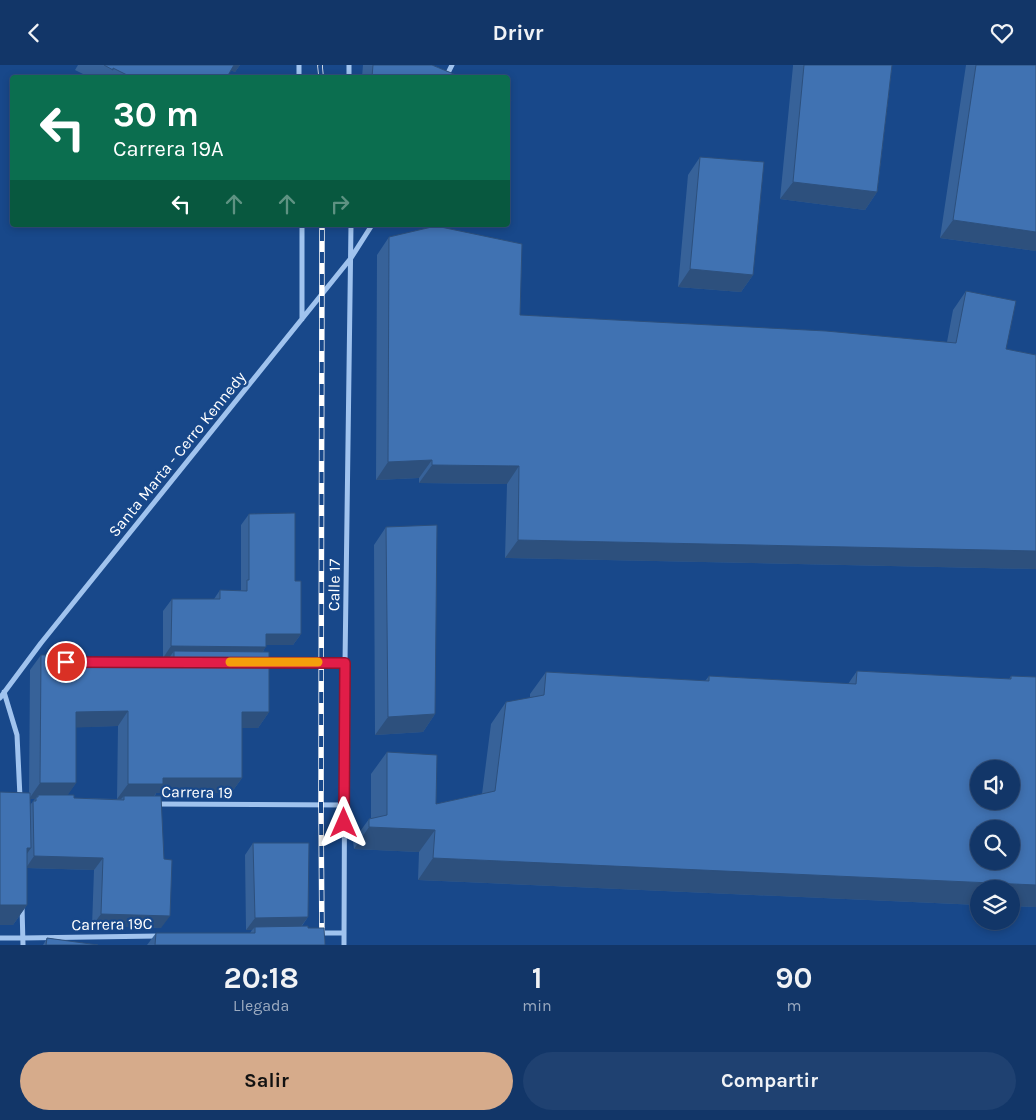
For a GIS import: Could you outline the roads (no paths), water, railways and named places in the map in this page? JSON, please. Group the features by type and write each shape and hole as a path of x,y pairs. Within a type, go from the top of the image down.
{"street":[{"path":"302,227 302,319"},
{"name":"Calle 17","path":"344,945 345,663 351,227"},
{"name":"Santa Marta - Cerro Kennedy","path":"0,698 41,643 351,258 371,227"},
{"path":"27,662 37,662"},
{"path":"253,662 345,663"},
{"path":"4,692 17,735 20,803"},
{"name":"Carrera 19","path":"146,804 344,805"},
{"path":"22,899 23,945"},
{"path":"312,934 344,933"},
{"name":"Carrera 19C","path":"0,937 162,936"}],"railway":[{"path":"320,65 321,75"},
{"path":"322,227 322,945"}]}
